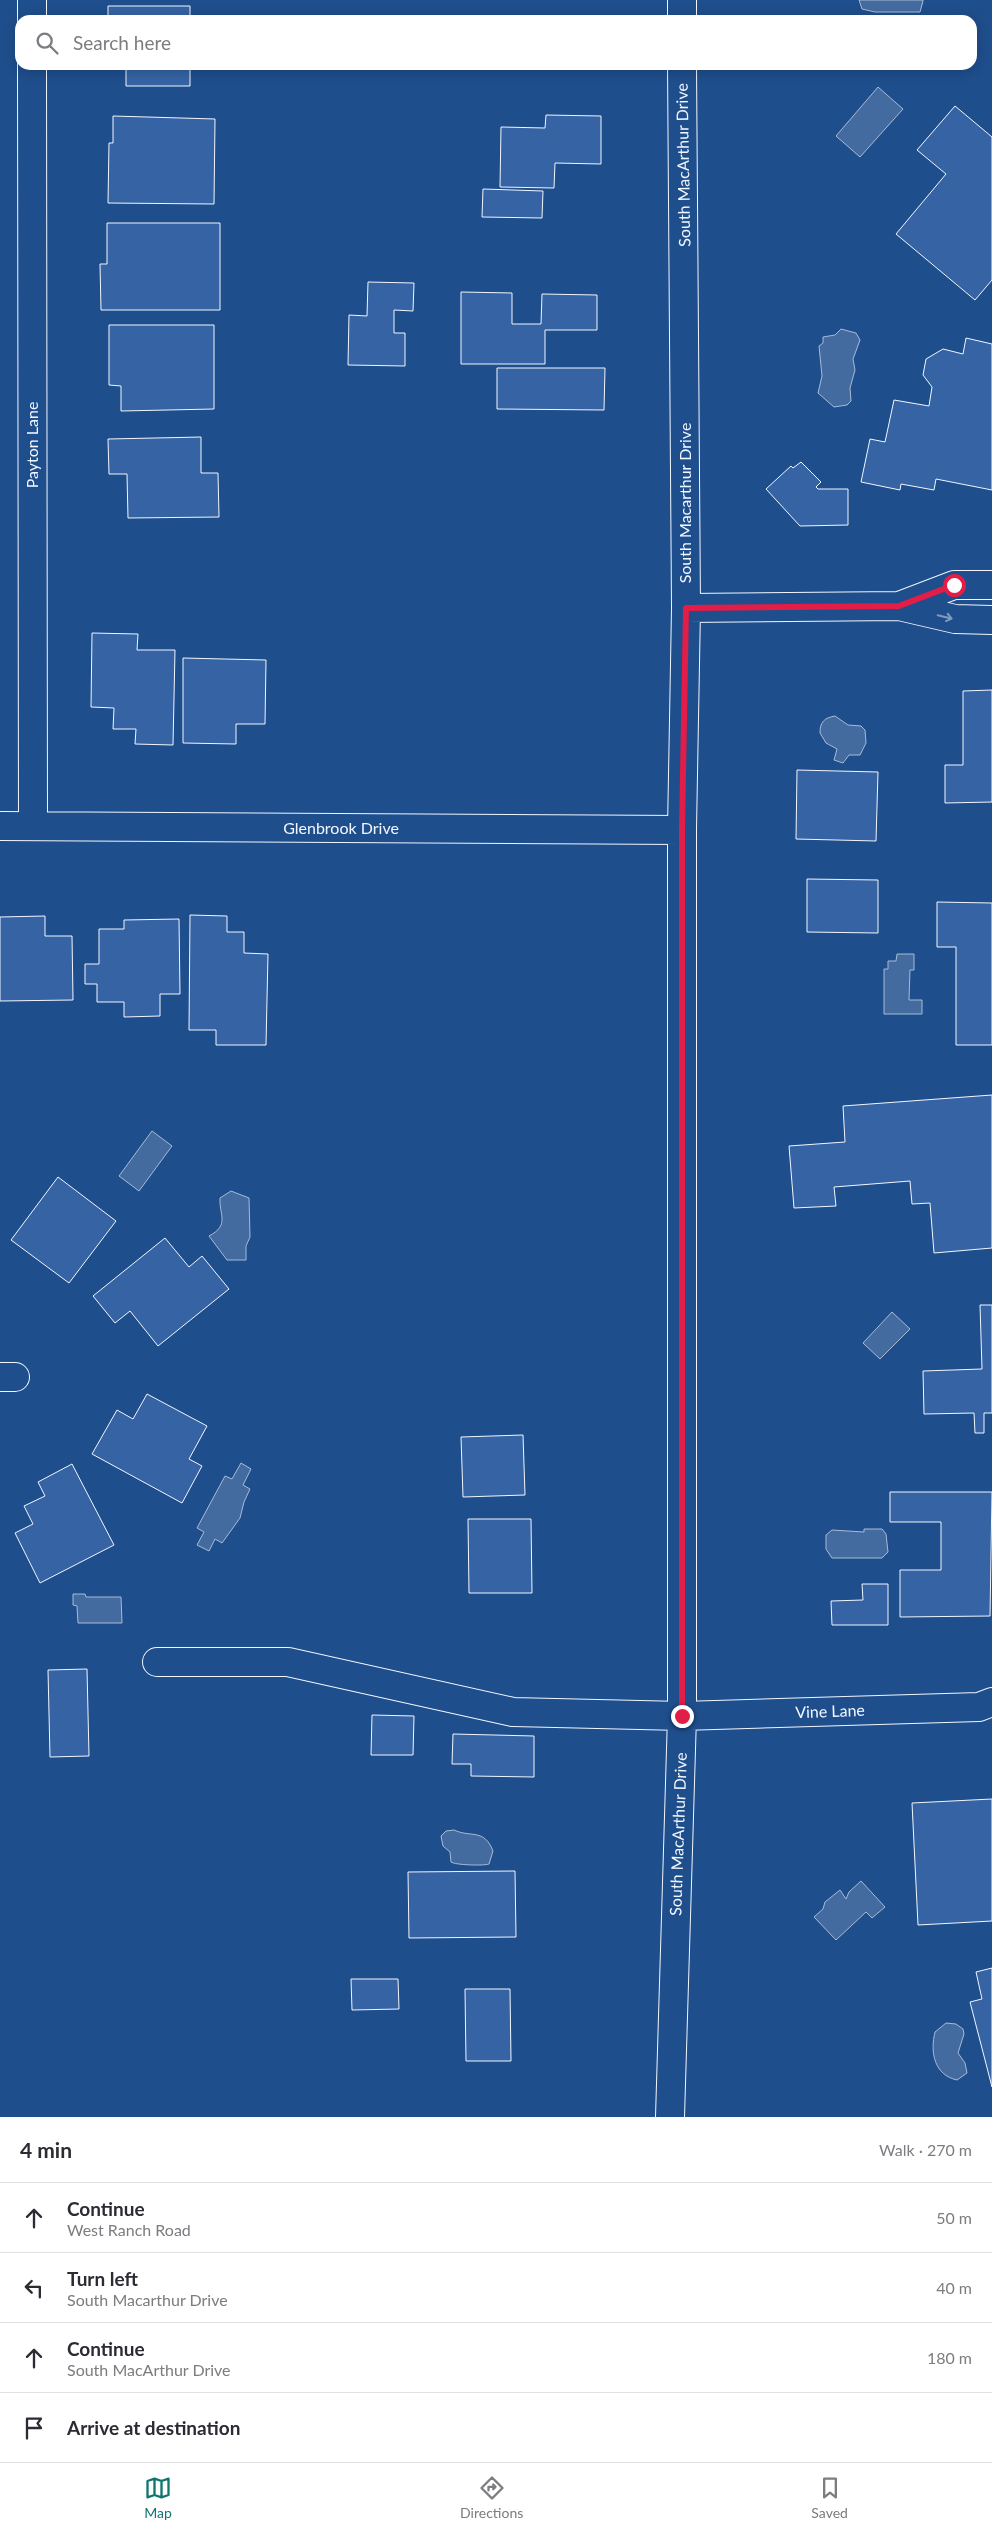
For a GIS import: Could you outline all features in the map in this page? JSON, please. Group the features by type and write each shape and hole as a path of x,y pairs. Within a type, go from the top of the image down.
{"street":[{"path":"32,0 32,15"},
{"path":"682,0 682,15"},
{"name":"Payton Lane","path":"32,70 33,826"},
{"name":"South MacArthur Drive","path":"682,70 684,265"},
{"name":"South Macarthur Drive","path":"682,830 686,608 684,265"},
{"path":"899,606 954,585 992,585"},
{"path":"686,608 899,606 955,619 992,620"},
{"name":"Glenbrook Drive","path":"0,826 682,830"},
{"name":"South MacArthur Drive","path":"670,2117 682,1716 682,830"},
{"name":"Vine Lane","path":"157,1662 288,1662 513,1712 682,1716 988,1706"}],"water":[{"path":"859,0 923,1 920,12 875,12 862,9"},
{"path":"878,87 903,109 860,157 836,136"},
{"path":"841,329 856,333 860,340 853,359 855,370 850,388 851,401 847,405 834,407 818,393 822,376 819,346 823,343 823,337 835,335"},
{"path":"835,716 848,725 861,726 865,730 866,743 860,755 849,755 843,763 834,760 837,749 826,743 820,733 823,721"},
{"path":"897,954 914,954 914,970 910,970 909,1000 922,1000 922,1014 884,1014 884,969 888,969 888,961 896,961"},
{"path":"152,1131 172,1146 139,1191 119,1176"},
{"path":"231,1191 249,1198 250,1237 246,1246 246,1260 227,1260 209,1236 221,1224 220,1198"},
{"path":"892,1312 910,1329 880,1359 863,1343"},
{"path":"241,1463 251,1469 243,1485 250,1489 240,1518 222,1543 215,1539 209,1551 197,1545 204,1532 197,1528 225,1476 232,1479"},
{"path":"864,1529 882,1529 886,1534 888,1552 882,1558 832,1558 826,1549 826,1535 832,1530 864,1532"},
{"path":"73,1594 85,1594 86,1597 121,1597 122,1623 78,1623 77,1606 73,1605"},
{"path":"454,1830 481,1836 486,1839 493,1851 489,1864 469,1865 451,1862 450,1852 443,1846 441,1836 446,1831"},
{"path":"861,1881 885,1907 872,1918 866,1912 836,1940 814,1917 823,1909 825,1902 840,1890 846,1899 849,1892"},
{"path":"946,2023 956,2024 963,2029 964,2034 958,2053 965,2063 967,2073 957,2080 943,2073 934,2055 935,2032"}],"building":[{"path":"108,6 190,6 190,15 108,15"},
{"path":"126,70 190,70 190,86 126,86"},
{"path":"955,106 992,137 992,280 975,300 896,234 946,174 917,150"},
{"path":"546,115 601,116 601,164 555,163 554,188 500,187 501,127 545,128"},
{"path":"113,116 215,119 214,204 108,203 109,143 113,143"},
{"path":"483,189 543,191 542,218 482,217"},
{"path":"107,223 220,223 220,310 101,310 100,264 107,264"},
{"path":"368,282 414,283 413,311 394,310 394,333 405,333 405,366 348,365 349,315 367,316"},
{"path":"461,292 512,293 512,324 541,324 542,294 597,295 597,330 545,330 545,364 461,364"},
{"path":"109,325 214,325 214,409 121,411 121,386 109,385"},
{"path":"966,338 992,344 992,490 936,479 934,490 901,484 900,490 861,482 870,439 885,442 894,400 929,406 932,387 923,375 926,359 943,349 963,354"},
{"path":"497,368 605,368 604,410 497,409"},
{"path":"201,437 201,473 218,473 219,517 128,518 127,474 109,474 108,439"},
{"path":"801,462 821,482 816,487 818,489 848,489 848,525 800,526 766,489 791,466 793,468"},
{"path":"92,633 138,634 137,650 175,650 173,745 135,744 136,729 113,729 114,708 91,707"},
{"path":"183,658 266,660 265,724 236,724 236,744 183,743"},
{"path":"992,690 992,802 945,803 945,765 963,765 963,691"},
{"path":"797,770 878,772 876,841 796,839"},
{"path":"807,879 878,880 878,933 807,932"},
{"path":"937,902 992,903 992,1045 956,1045 956,947 937,947"},
{"path":"190,915 227,916 227,932 244,932 244,953 268,954 266,1045 216,1045 216,1030 189,1030"},
{"path":"45,916 45,936 72,936 73,1000 0,1001 0,917"},
{"path":"179,919 180,994 160,994 160,1016 124,1017 124,1002 97,1002 97,984 85,984 85,964 99,964 99,929 124,929 124,920"},
{"path":"992,1095 992,1248 934,1253 930,1203 912,1204 910,1181 834,1187 836,1206 794,1208 789,1146 845,1142 843,1106"},
{"path":"58,1177 116,1221 69,1283 11,1240"},
{"path":"165,1238 189,1267 202,1256 229,1289 158,1346 130,1311 115,1323 93,1296"},
{"path":"980,1305 992,1305 992,1413 984,1413 984,1433 975,1433 974,1413 924,1414 923,1371 982,1369"},
{"path":"147,1394 207,1426 189,1459 202,1466 182,1503 92,1454 117,1410 133,1419"},
{"path":"523,1435 525,1495 463,1497 461,1437"},
{"path":"72,1464 114,1545 40,1583 15,1533 33,1524 24,1506 45,1496 38,1482"},
{"path":"890,1492 992,1492 990,1616 900,1617 900,1570 941,1570 941,1522 890,1522"},
{"path":"468,1519 531,1519 532,1593 469,1593"},
{"path":"862,1584 888,1584 888,1625 832,1625 831,1601 863,1600"},
{"path":"87,1669 89,1756 50,1757 48,1670"},
{"path":"372,1715 414,1716 413,1755 371,1755"},
{"path":"453,1734 534,1736 534,1777 471,1776 471,1764 452,1764"},
{"path":"992,1799 992,1921 918,1925 912,1803"},
{"path":"515,1871 516,1937 409,1938 408,1872"},
{"path":"992,1968 992,2087 970,2002 982,1999 976,1972"},
{"path":"351,1979 398,1979 399,2009 352,2010"},
{"path":"465,1989 510,1989 511,2061 466,2061"}],"route":[{"path":"682,1716 682,830 686,608 899,606 954,585"}]}
